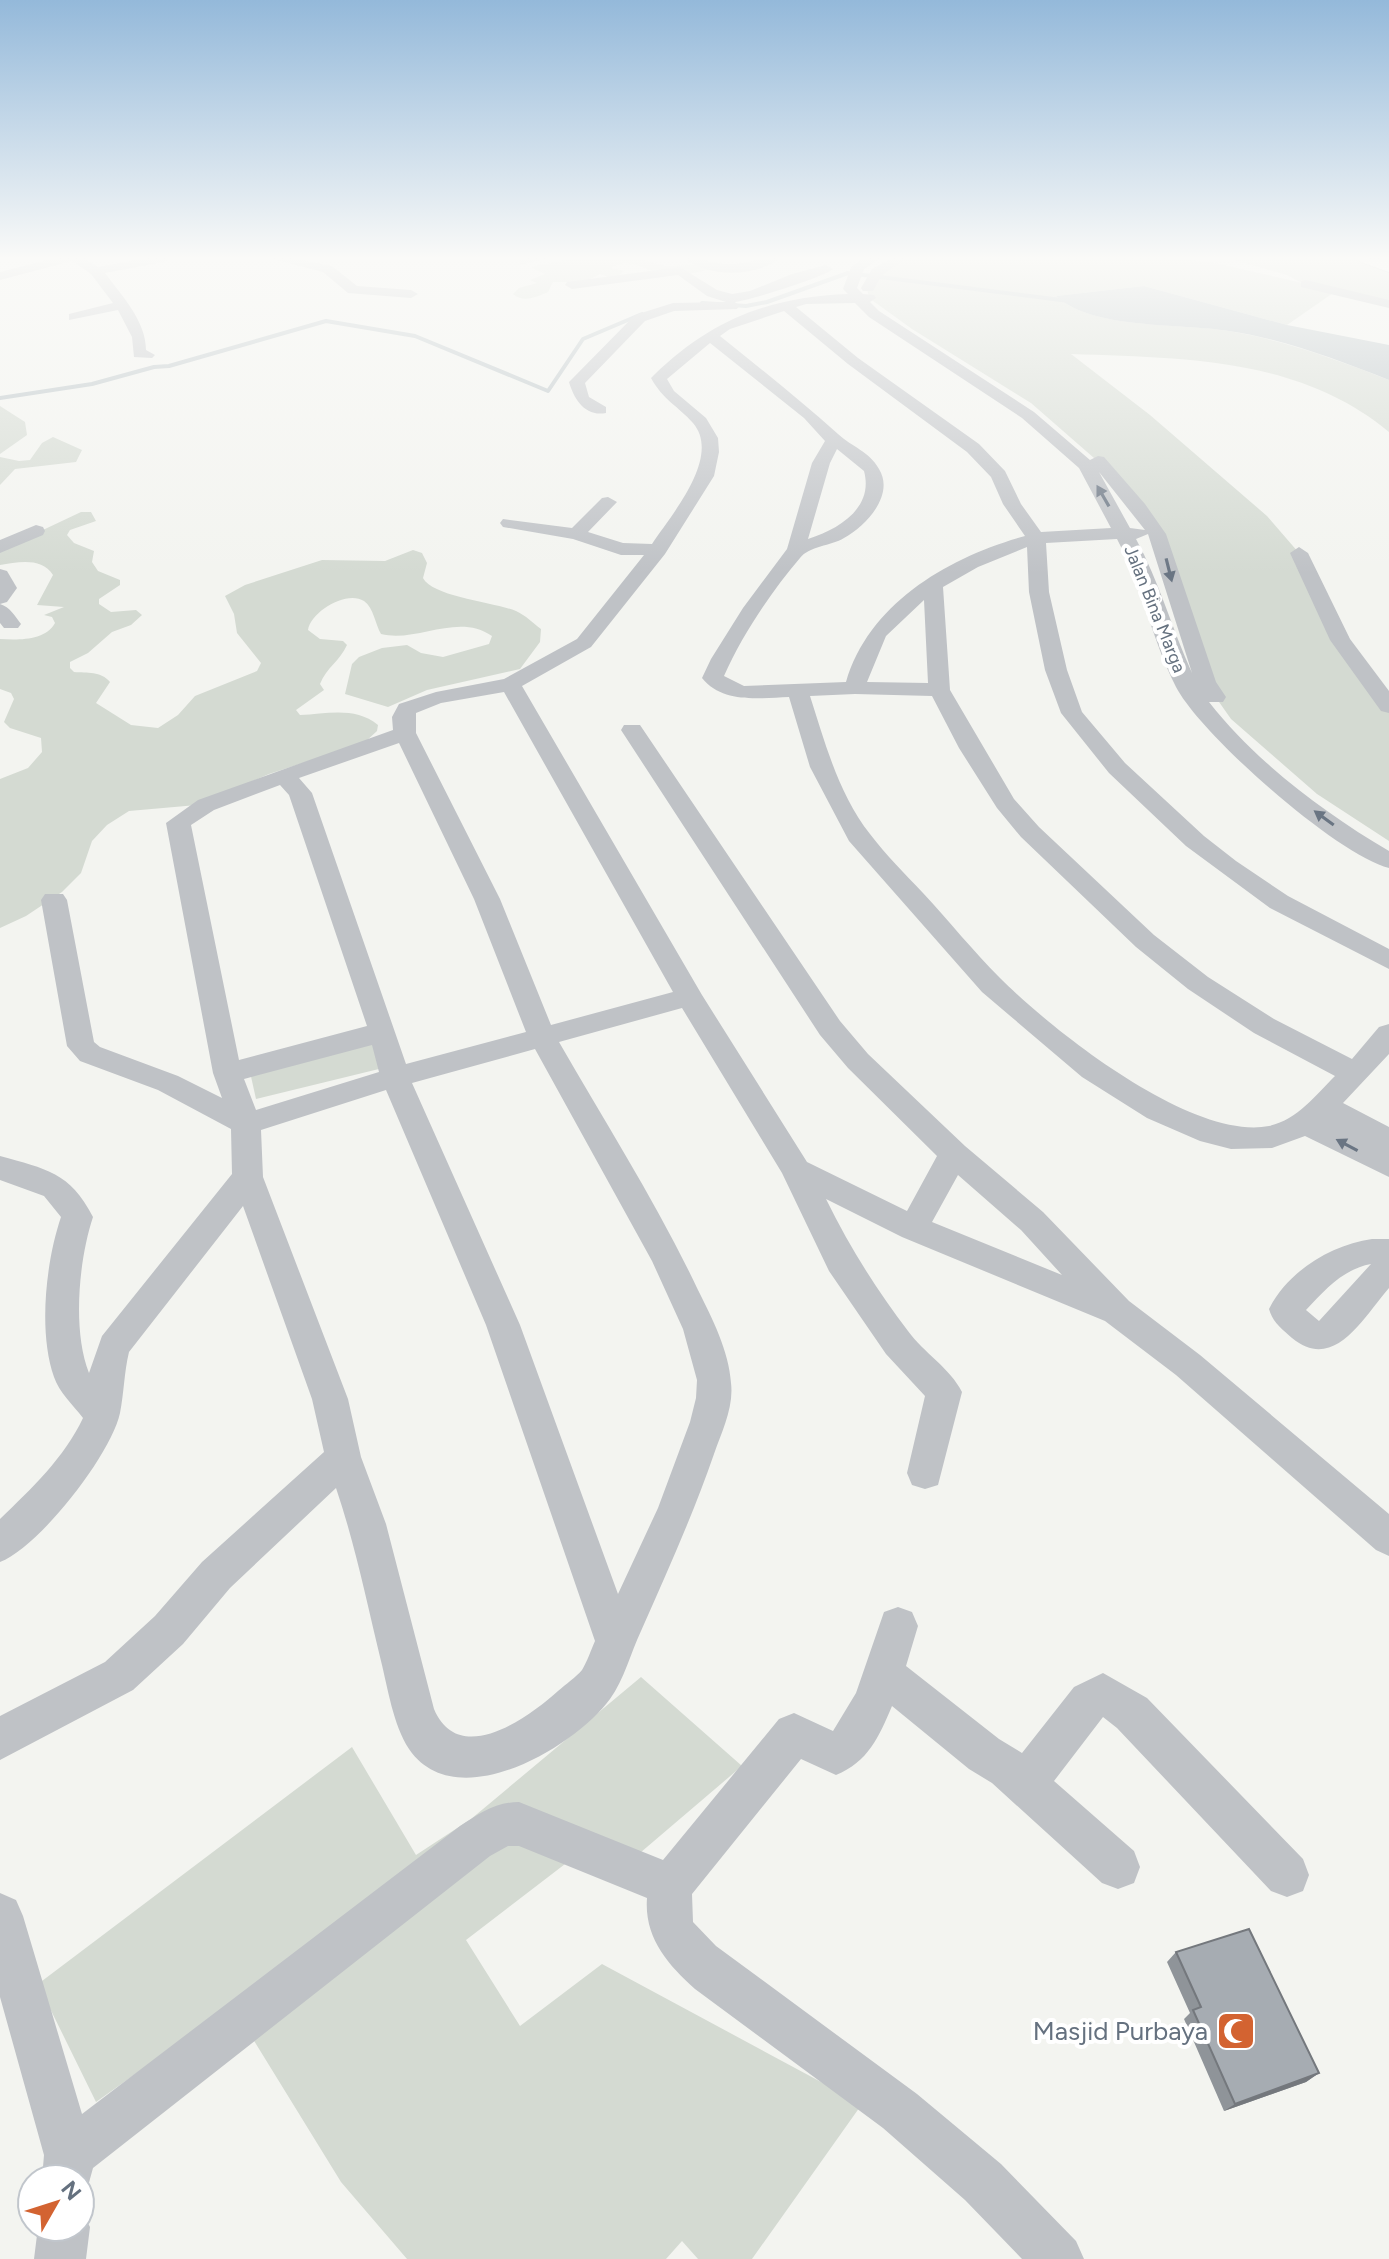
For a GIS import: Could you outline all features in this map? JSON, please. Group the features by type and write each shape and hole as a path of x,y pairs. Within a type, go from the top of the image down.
{"street":[{"path":"595,363 577,382 582,399 600,410"},
{"path":"405,733 206,805 178,823 227,1073 246,1124 248,1177 330,1399 343,1457 367,1524 414,1710 424,1734 441,1751 466,1758 487,1755 525,1742 549,1727 596,1684 614,1639 676,1510 708,1422 714,1398 714,1380 700,1329 667,1258 541,1035 487,899 405,733 403,717 407,709 436,698 510,684 584,643 658,550 705,476 711,452 710,438 700,421 674,400 659,378 677,363"},
{"path":"745,363 810,415 834,440 870,468 876,479 873,499 854,523 836,535 796,550"},
{"path":"856,363 973,448 999,475 1012,504 1036,539 1039,592 1056,670 1072,713 1117,768 1195,841 1227,866 1279,902 1389,960"},
{"name":"Jalan Bina Marga","path":"949,363 1028,415 1086,465 1125,533 1188,689 1224,736 1315,813 1389,861"},
{"name":"Jalan Bina Marga","path":"967,363 1060,425 1119,484 1157,534 1205,682 1231,719 1256,744 1317,794 1389,841"},
{"path":"834,440 821,463 796,550 753,608 721,659 713,678 726,688 744,692 855,688 939,690"},
{"path":"576,534 608,502"},
{"path":"509,523 576,534 621,549 658,550"},
{"path":"0,547 36,531"},
{"path":"855,688 861,664 879,633 933,585 979,561 1036,539 1157,534"},
{"path":"1299,553 1340,640 1389,706"},
{"path":"0,575 7,588 0,598"},
{"path":"933,585 939,690 970,748 1005,803 1030,832 1145,941 1198,983 1264,1026 1354,1073"},
{"path":"510,684 689,997 796,1170 841,1262 898,1344 944,1392 925,1473"},
{"path":"798,691 821,767 858,836 992,986 1092,1070 1157,1110 1200,1130 1231,1138 1272,1137 1315,1115 1389,1034"},
{"path":"632,730 830,1028 858,1061 954,1154 1032,1221 1117,1311 1188,1365 1389,1538"},
{"path":"284,775 300,793 310,818 383,1032 395,1077 503,1325 614,1639"},
{"path":"54,900 81,1046 90,1054 168,1083 246,1124 541,1035 689,997"},
{"path":"227,1073 383,1032"},
{"path":"1315,1115 1389,1141"},
{"path":"1315,1115 1389,1166"},
{"path":"913,1228 954,1154"},
{"path":"0,1168 41,1180 60,1190 71,1202 77,1217 66,1249 63,1333 71,1376 102,1415"},
{"path":"796,1170 913,1228 1117,1311"},
{"path":"0,1544 49,1496 85,1452 102,1415 105,1377 114,1346 248,1177"},
{"path":"1389,1252 1367,1249 1349,1254 1310,1284 1286,1309 1287,1314 1315,1337 1326,1336 1389,1266"},
{"path":"0,1739 119,1676 169,1630 216,1575 343,1457"},
{"path":"898,1626 862,1727 846,1750 828,1753 794,1734 671,1885 667,1907 669,1924 692,1957 900,2111 983,2182 1058,2259"},
{"path":"882,1673 1025,1783 1118,1867"},
{"path":"1025,1783 1089,1702 1103,1693 1132,1713 1287,1875"},
{"path":"73,2163 462,1850 503,1824 519,1824 671,1885"},
{"path":"3,1939 67,2163"}],"shaded area":[{"path":"967,363 1083,363 1150,415 1267,516 1299,553 1389,706 1389,841 1317,794 1231,719 1205,682 1170,568 1123,488 1031,403"},
{"path":"1217,363 1345,363 1389,380 1389,432 1354,407 1317,389 1278,375"},
{"path":"1345,363 1389,363 1389,380"},
{"path":"0,406 25,422 27,435 0,454"},
{"path":"53,437 82,450 76,462 15,469 0,485 0,457 30,460 42,443"},
{"path":"81,512 91,512 96,521 70,530 67,535 74,543 94,551 92,562 98,571 120,580 120,585 99,599 99,604 111,612 136,610 142,615 70,662 70,668 74,672 94,673 106,678 110,682 96,703 131,725 158,728 178,715 195,696 257,671 261,663 237,633 234,614 225,596 245,585 322,560 385,561 413,550 422,553 427,563 423,578 429,585 519,613 541,629 540,642 520,669 427,690 388,707 345,694 352,664 359,657 382,648 407,645 421,653 443,657 489,644 492,636 479,629 465,627 409,635 381,634 364,601 348,598 330,605 315,616 308,630 320,639 343,641 347,645 323,678 320,684 324,690 296,710 300,715 340,712 360,715 378,725 377,731 364,743 269,774 197,805 129,811 107,825 92,841 81,873 62,892 26,916 0,928 0,779 28,768 42,752 41,738 10,728 4,722 14,699 11,693 0,689 0,639 30,638 45,633 55,623 52,617 44,615 64,607 37,605 53,575 43,565 36,563 0,565 0,542 45,529"},
{"path":"375,1043 383,1068 256,1099 250,1072"},
{"path":"641,1677 742,1766 620,1870 569,1861 466,1940 520,2026 602,1964 862,2104 752,2259 698,2259 682,2241 666,2259 407,2259 341,2182 232,2005 96,2102 38,1984 352,1747 416,1855 471,1819"}],"building":[{"name":"Masjid Purbaya","path":"1249,1929 1319,2073 1235,2104 1193,2010 1201,2007 1176,1952"}],"waterway":[{"path":"0,398 92,384 178,363"},
{"path":"481,363 548,391 567,363"}],"place":[{"name":"Masjid Purbaya","path":"1236,2031"}]}
